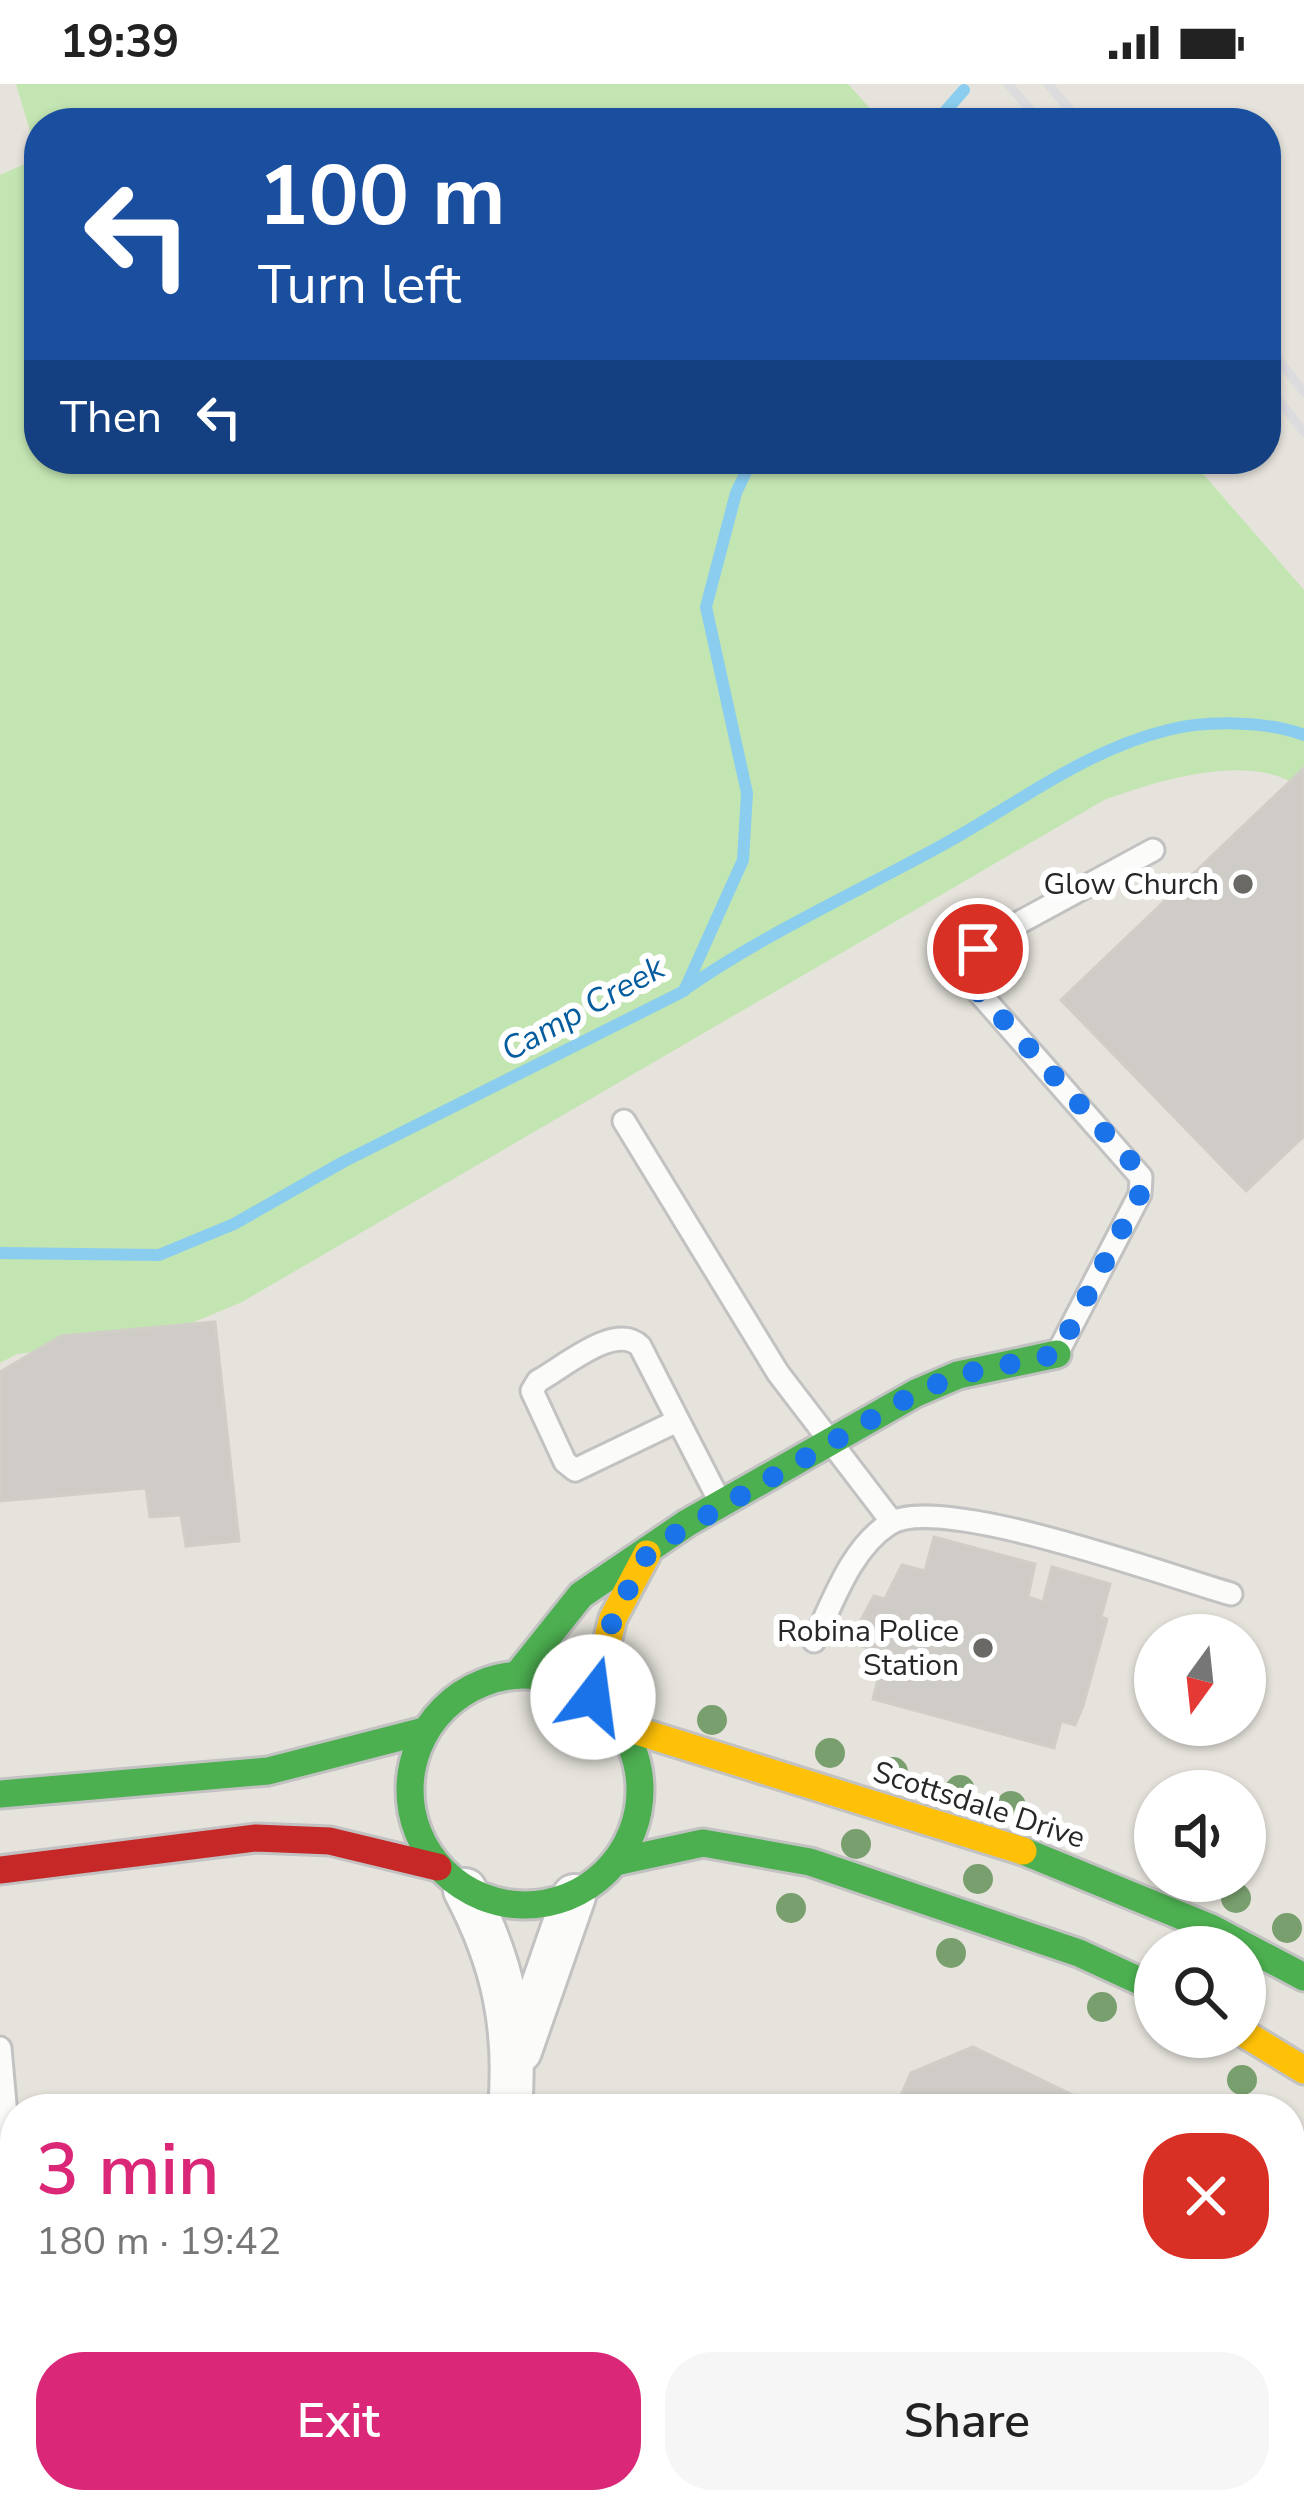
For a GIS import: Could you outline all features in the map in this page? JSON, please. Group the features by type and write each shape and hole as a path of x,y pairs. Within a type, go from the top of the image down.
{"main road":[{"path":"517,1675 581,1595 721,1504 828,1441 958,1375 1057,1354"},
{"path":"593,1697 613,1618 650,1549"},
{"path":"0,1870 246,1838 294,1838 341,1842 452,1878 499,1904 536,1906 574,1896 615,1862 630,1840 641,1802 638,1762 621,1726 593,1697 557,1679 517,1675 478,1684 448,1704 424,1732 411,1765 409,1802 418,1836 452,1878"},
{"name":"Scottsdale Drive","path":"621,1726 1044,1857 1211,1928 1304,1977"},
{"path":"0,1794 268,1771 424,1732"},
{"path":"615,1862 703,1844 773,1854 910,1893 1079,1953 1134,1978"},
{"path":"1266,2047 1304,2070"}],"street":[{"path":"452,1878 501,1966 509,2002 512,2092"},
{"path":"512,2092 574,1896"}],"lane":[{"path":"1057,1354 1140,1194 1141,1177 974,987 973,963 987,940 1153,850"},
{"path":"624,1120 778,1373 892,1522"},
{"path":"677,1421 574,1470 565,1462 532,1391 538,1381 626,1336 640,1346 721,1504"},
{"path":"814,1640 850,1570 892,1522 942,1517 991,1524 1231,1594"},
{"path":"0,2048 4,2094"}],"green space":[{"path":"16,84 848,84 870,108 24,108"},
{"path":"24,164 24,474 1203,474 1304,590 1304,791 1284,779 1234,770 1178,778 1104,800 242,1302 161,1336 17,1354 0,1363 0,175"}],"building":[{"name":"Glow Church","path":"1304,768 1304,1136 1246,1191 1061,1000"},
{"path":"215,1322 239,1541 186,1546 181,1515 150,1517 146,1488 0,1501 0,1372 61,1336"},
{"name":"Robina Police Station","path":"934,1537 1035,1564 1028,1597 1043,1602 1052,1567 1110,1584 1101,1617 1107,1619 1083,1706 1075,1725 1061,1721 1054,1748 873,1699 885,1653 849,1642 874,1596 885,1599 902,1565 925,1571"},
{"path":"973,2047 1071,2094 902,2094 911,2073"}],"waterway":[{"name":"Camp Creek","path":"948,108 964,90"},
{"name":"Camp Creek","path":"0,1253 159,1255 234,1224 343,1162 684,991 743,860 747,793 706,607 745,474"},
{"path":"684,990 781,931 1109,750 1168,730 1200,725 1255,725 1304,735"}],"railway":[{"path":"1008,84 1029,108"},
{"path":"1048,84 1068,108"},
{"path":"1281,364 1304,392"},
{"path":"1281,404 1304,432"}],"traffic: fast":[{"path":"517,1675 581,1595 687,1523 916,1393 958,1375 1057,1354"},
{"path":"525,1675 569,1684 606,1709 631,1746 640,1790 631,1834 606,1871 569,1896 525,1905 481,1896 444,1871 419,1834 410,1790 419,1746 444,1709 481,1684 525,1675"},
{"path":"0,1794 268,1771 424,1731"},
{"path":"615,1862 703,1843 810,1862 1079,1953 1134,1978"},
{"path":"1023,1851 1211,1928 1304,1977"}],"traffic: slow":[{"path":"593,1697 613,1618 647,1554"},
{"path":"621,1726 1023,1851"},
{"path":"1266,2047 1304,2070"}],"traffic: jam":[{"path":"0,1870 256,1838 330,1841 438,1867"}],"place":[{"name":"Glow Church","path":"1243,884"},
{"name":"Robina Police Station","path":"983,1648"}],"route":[{"path":"593,1697 613,1618 650,1549 687,1523 916,1393 958,1375 1057,1354 1140,1194 1136,1167 974,987 971,973 978,949"}]}
